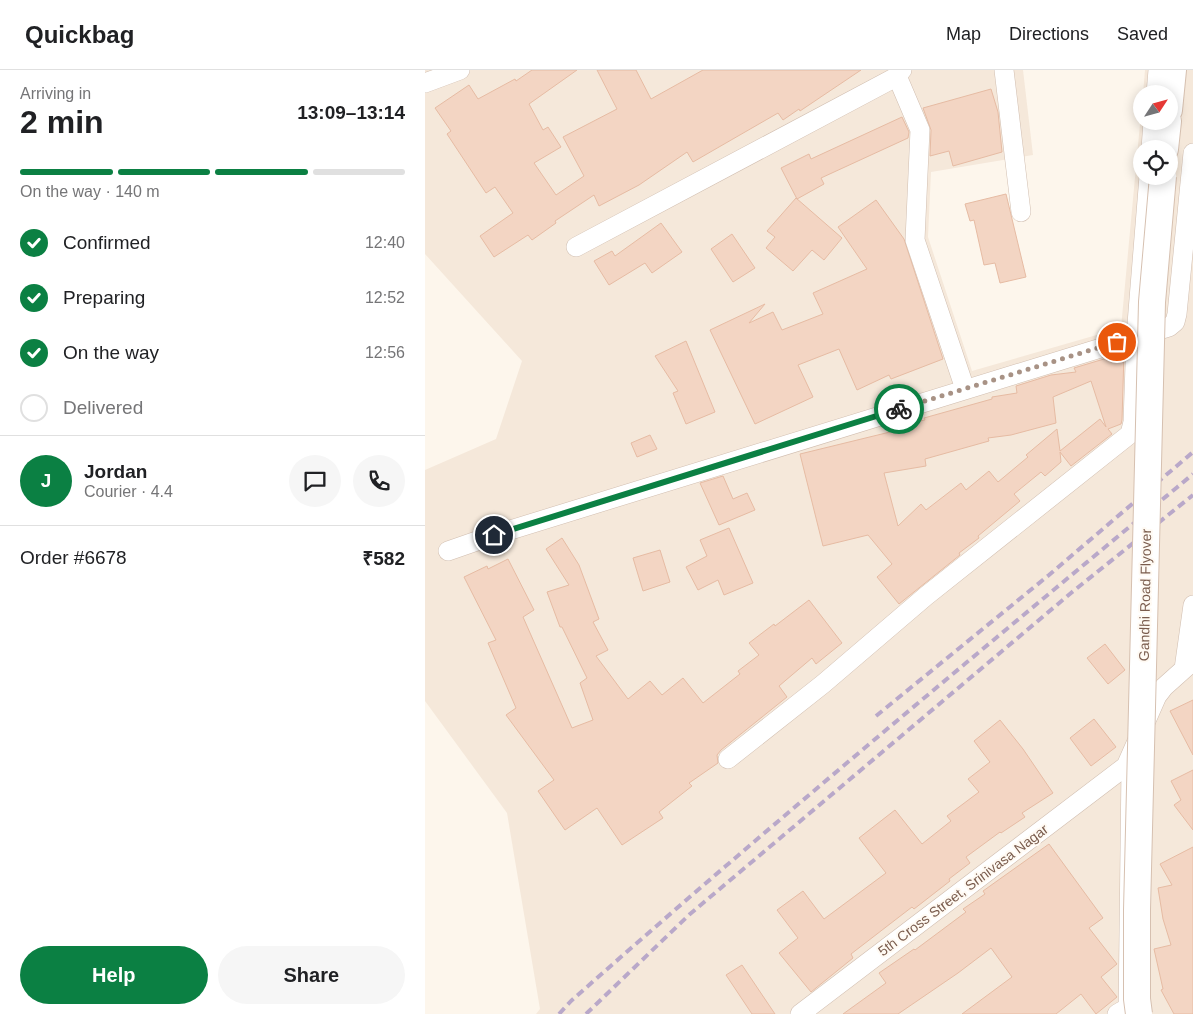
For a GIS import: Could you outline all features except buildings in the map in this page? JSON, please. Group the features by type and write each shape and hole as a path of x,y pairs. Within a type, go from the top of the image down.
{"main road":[{"path":"1172,85 1173,70"},
{"name":"Gandhi Road Flyover","path":"1125,1013 1137,998 1137,910 1152,302 1162,185"}],"street":[{"path":"425,83 460,70"},
{"path":"1004,70 1021,212"},
{"path":"1156,85 1157,70"},
{"path":"576,247 899,73 920,130 915,226 916,245 965,389"},
{"path":"448,551 503,532 1169,327 1175,322 1177,314 1193,153"},
{"path":"728,760 823,684 926,596 1128,436 1133,422 1136,336 1148,185"},
{"path":"1126,766 1157,696 1188,665 1193,605"},
{"name":"5th Cross Street, Srinivasa Nagar","path":"806,1012 1126,766"}],"lane":[{"path":"1125,1013 1126,766"}],"shaded area":[{"path":"425,70 1023,70 1033,155 931,172 928,237 972,371 1121,328 1134,185 1178,185 1178,140 1138,140 1139,130 1178,130 1178,85 1144,85 1145,70 1193,70 1193,1014 536,1014 540,1009 507,813 425,701 425,470 496,439 522,361 425,254"}],"railway":[{"path":"876,716 1049,575 1193,452"},
{"path":"559,1014 571,1001 647,934 802,801 1193,474"},
{"path":"586,1014 690,914 1071,593 1193,495"}],"way so far":[{"path":"899,409 1117,342"}],"route":[{"path":"494,535 899,409"}]}
